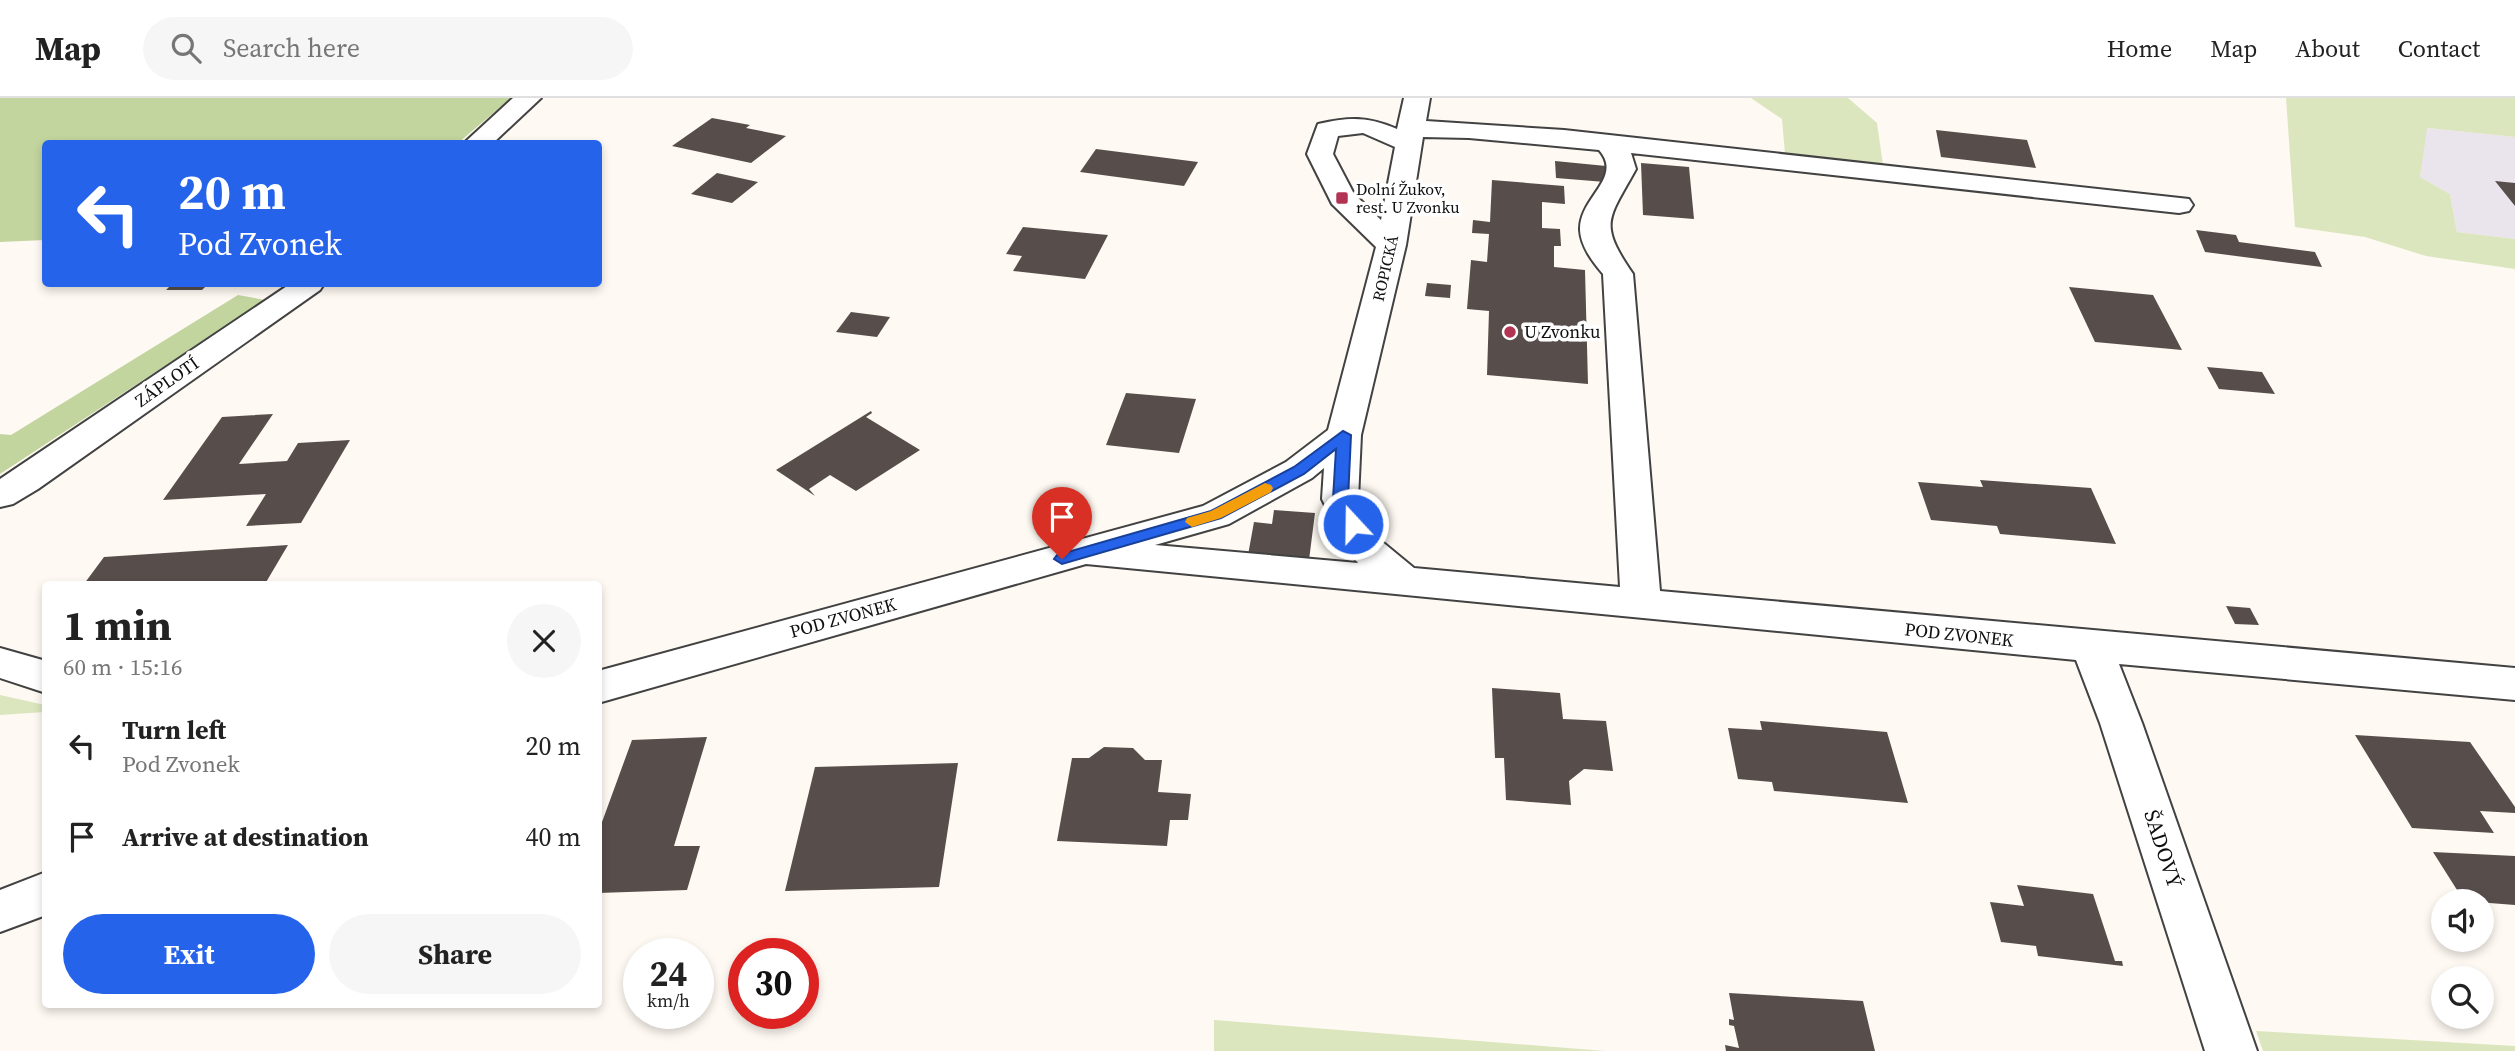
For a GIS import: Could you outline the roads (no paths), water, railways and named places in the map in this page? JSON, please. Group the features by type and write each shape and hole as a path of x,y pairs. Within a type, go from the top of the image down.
{"street":[{"path":"481,140 528,98"},
{"name":"ROPICKÁ","path":"1343,435 1391,245 1417,98"},
{"path":"1391,245 1342,198 1320,153 1327,130 1366,125 1409,136 1469,130 2179,205"},
{"path":"1607,143 1620,157 1622,169 1596,210 1595,237 1604,257 1618,274 1641,603"},
{"name":"ZÁPLOTÍ","path":"0,520 13,488 305,287"},
{"path":"1343,435 1340,499 1365,548 1403,580"},
{"name":"POD ZVONEK","path":"602,686 1089,552 1216,514 1299,470 1343,435"},
{"name":"POD ZVONEK","path":"1089,552 2092,648 2515,684"},
{"name":"ŠADOVÝ","path":"2092,648 2121,723 2231,1051"},
{"path":"0,663 42,676"},
{"path":"0,911 42,895"}],"place":[{"name":"Dolní Žukov, rest. U Zvonku","path":"1342,198"},
{"name":"U Zvonku","path":"1510,332"}]}
